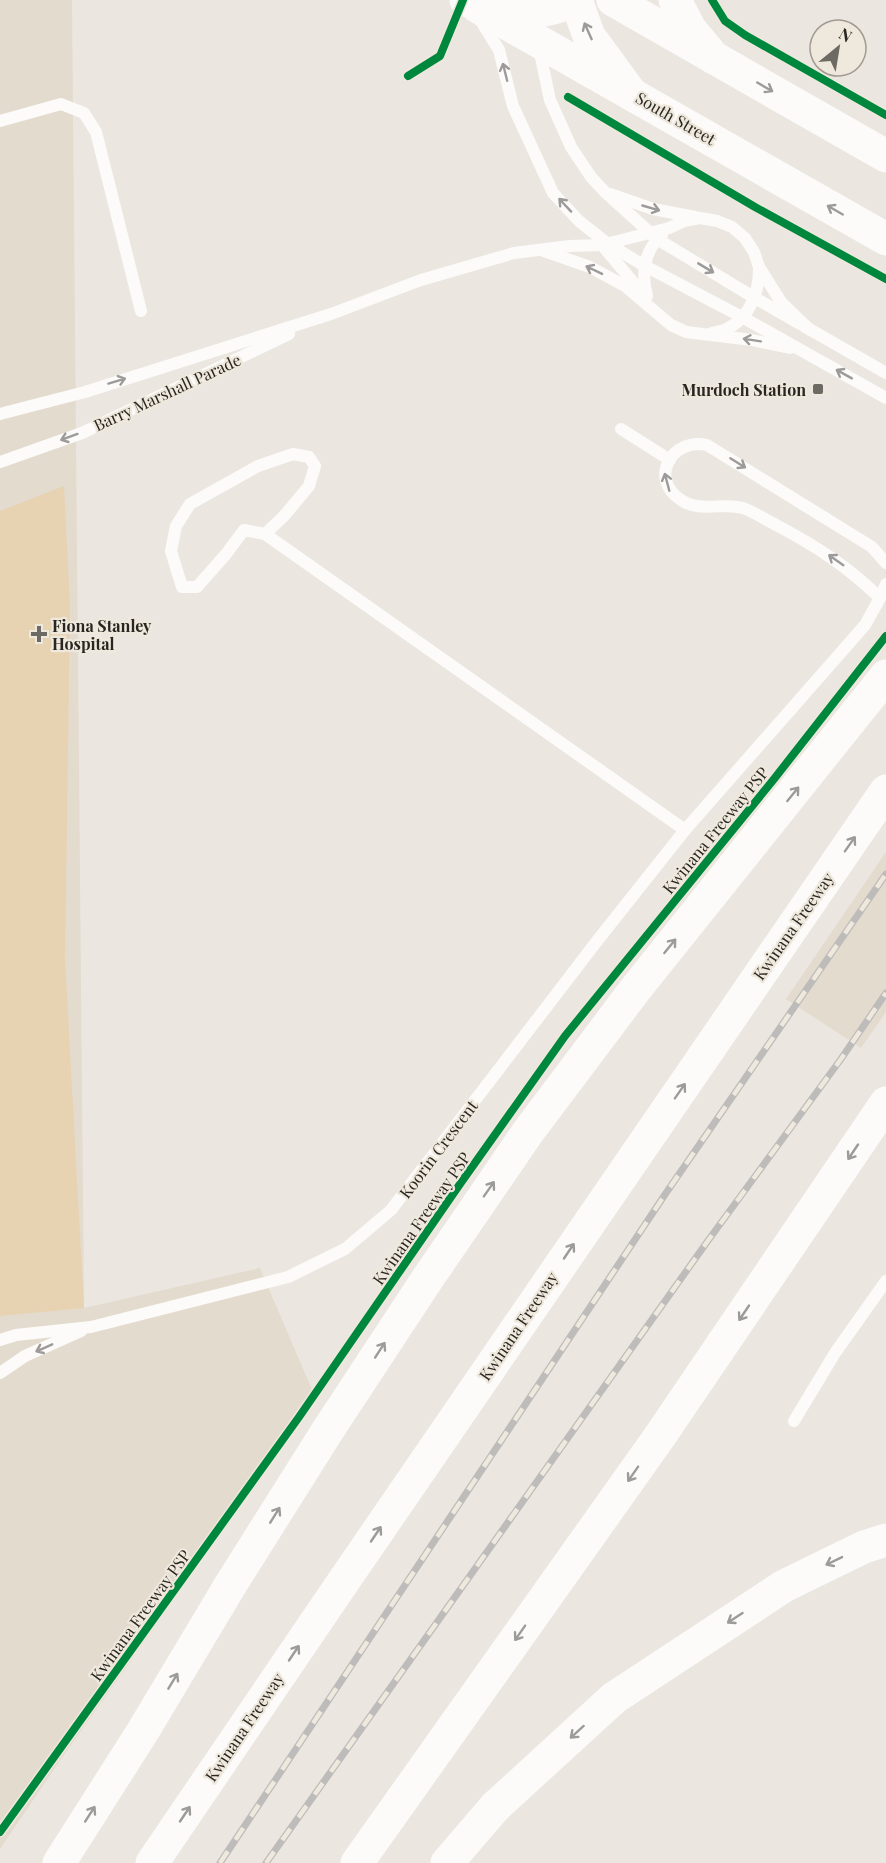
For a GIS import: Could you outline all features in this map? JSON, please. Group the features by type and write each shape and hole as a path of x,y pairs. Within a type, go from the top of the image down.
{"highway":[{"path":"465,0 501,12 531,18 576,0 589,36 630,92"},
{"path":"613,0 886,156"},
{"path":"675,0 690,29 714,58"},
{"name":"South Street","path":"531,18 630,92 886,239"},
{"path":"59,1863 328,1430 528,1132 634,991 886,676"},
{"name":"Kwinana Freeway","path":"152,1863 329,1601 886,791"},
{"path":"357,1863 660,1436 886,1103"},
{"path":"447,1863 495,1807 614,1698 784,1586 864,1547 886,1540"}],"lane":[{"path":"465,0 486,26 499,50 513,106 553,193 605,244 658,315"},
{"path":"531,18 550,100 571,147 604,192 654,236 755,298 886,373"},
{"path":"0,121 62,104 84,113 96,132 141,311"},
{"path":"604,192 653,209 717,220 732,227 745,238 754,252 759,267 781,302 810,330"},
{"name":"Barry Marshall Parade","path":"0,414 85,392 331,314 421,280 514,253 605,244 654,236 684,221 700,218"},
{"path":"649,302 644,286 645,266 654,236"},
{"path":"605,244 742,317 886,398"},
{"path":"540,249 590,267 625,286 671,325 686,332 752,340 801,350"},
{"path":"703,334 719,332 734,325 746,314 755,298 759,284 759,267"},
{"name":"Barry Marshall Parade","path":"0,462 82,432 331,314"},
{"path":"621,429 669,460"},
{"path":"880,598 854,573 827,554 752,512 731,506 688,505 678,499 665,482 665,471 669,460 676,451 684,447 699,443 707,445 872,547 886,563"},
{"path":"265,534 284,516 309,486 315,466 309,457 293,454 258,466 190,504 176,526 171,551 182,587 197,587 244,530 265,534 685,830"},
{"name":"Koorin Crescent","path":"0,1340 16,1335 91,1326 288,1277 345,1249 391,1210 685,830 865,625 886,584"},
{"path":"794,1421 835,1353 886,1281"},
{"name":"Koorin Crescent","path":"0,1373 25,1356 91,1326"}],"shaded area":[{"name":"Fiona Stanley Hospital","path":"0,0 72,0 84,1308 260,1268 316,1399 0,1849"},
{"path":"64,486 70,607 65,960 84,1308 0,1316 0,511"},
{"path":"886,852 886,1012 861,1048 786,999"}],"railway":[{"path":"220,1863 666,1193 886,874"},
{"path":"266,1863 886,993"}],"cycle path":[{"path":"408,76 440,56 463,0"},
{"path":"712,0 725,21 745,35 886,115"},
{"path":"568,97 755,207 886,279"},
{"name":"Kwinana Freeway PSP","path":"0,1832 299,1417 565,1036 774,779 886,636"}],"place":[{"name":"Murdoch Station","path":"818,389"},
{"name":"Fiona Stanley Hospital","path":"39,634"}]}
